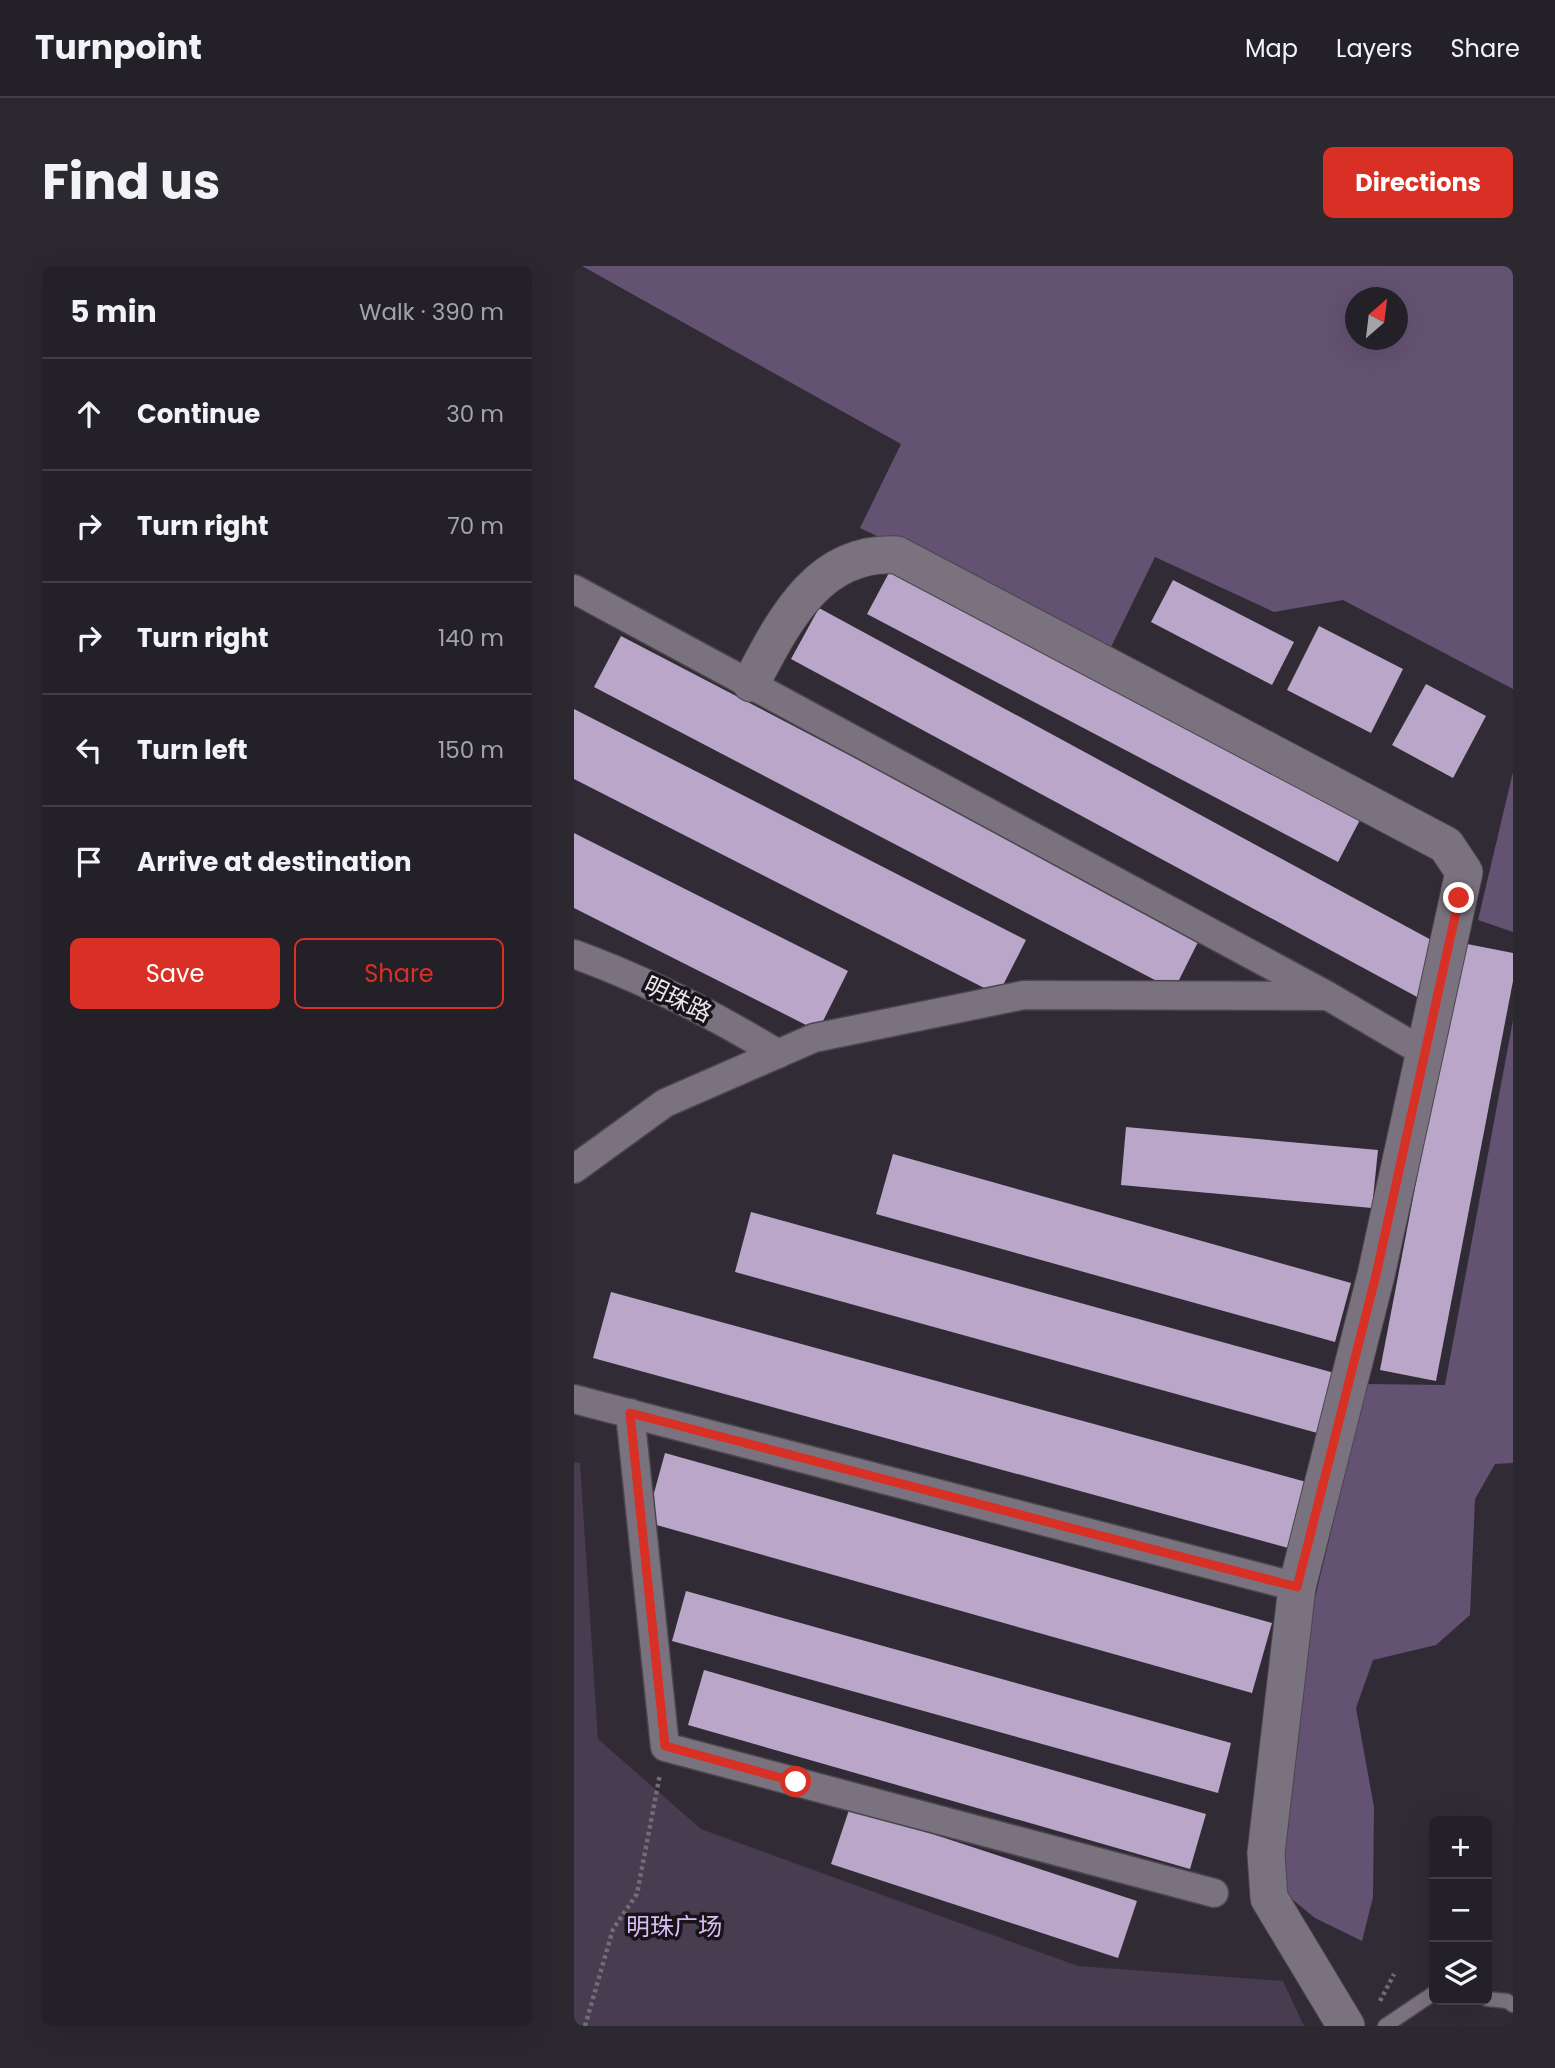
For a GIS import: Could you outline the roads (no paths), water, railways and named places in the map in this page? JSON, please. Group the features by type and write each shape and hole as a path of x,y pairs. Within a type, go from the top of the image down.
{"street":[{"path":"751,683 777,634 813,586 837,567 861,558 879,554 897,555 1446,845 1464,872 1376,1275 1297,1587 1266,1853 1269,1898 1346,2026"},
{"path":"574,589 1328,996 1425,1053"},
{"name":"明珠路","path":"574,954 628,974 673,996 729,1024 778,1054"},
{"path":"574,1169 665,1103 814,1038 1024,995 1328,996"},
{"path":"574,1399 1297,1587"},
{"path":"630,1413 665,1746 1213,1893"}],"lane":[{"path":"1385,2026 1429,1996"},
{"path":"1492,2000 1513,2004"}],"park label":[{"name":"明珠广场","path":"674,1926"}]}
